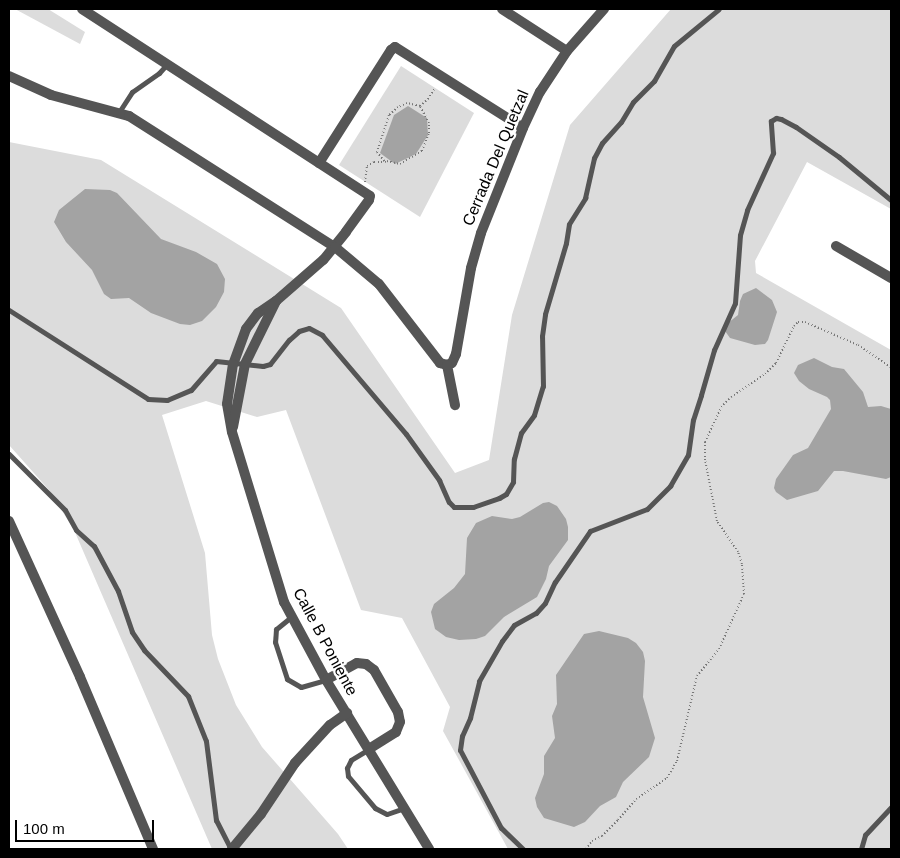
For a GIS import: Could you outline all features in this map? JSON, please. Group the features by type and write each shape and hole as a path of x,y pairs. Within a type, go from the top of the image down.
{"street":[{"path":"82,9 370,197 335,246 276,301"},
{"path":"502,9 567,51"},
{"name":"Cerrada Del Quetzal","path":"447,365 452,363 456,354 471,268 481,233 522,128 540,92 567,51 604,9"},
{"path":"319,164 391,50 395,47 522,128"},
{"path":"9,76 51,95 119,112 335,246 379,284 440,363 447,365 456,405"},
{"path":"836,246 891,278"},
{"name":"Calle B Poniente","path":"232,432 245,364 276,301"},
{"name":"Calle B Poniente","path":"276,301 258,313 246,329 233,364 227,404 232,432 270,562 291,617 326,680 429,849"},
{"path":"9,521 80,677 153,849"},
{"path":"326,680 357,663 366,664 374,670 398,712 400,722 396,732 369,749"},
{"path":"232,849 261,814 295,763 330,725 347,713"}],"lane":[{"path":"9,310 148,399 167,400 191,390 216,361 263,366 270,364 288,340 299,331 309,328 322,335 406,434 439,480 449,502 454,508 473,507 506,494 513,482 514,459 521,433 534,415 543,386 542,336 545,314 569,224 585,198 594,158 602,143 622,122 633,102 654,81 674,46 719,9"},
{"path":"119,112 132,92 160,73 167,64"},
{"path":"523,849 501,828 460,750 462,736 470,718 479,681 502,641 514,625 536,613 545,603 555,582 590,531 646,508 670,486 688,455 693,420 700,395 714,350 735,303 740,235 747,210 773,153 771,121 776,118 781,119 796,126 839,157 891,200"},
{"path":"9,454 65,510 76,530 94,546 118,591 132,632 144,650 188,696 206,741 216,820 232,849"},
{"path":"291,617 276,629 274,642 287,679 301,687 326,680"},
{"path":"369,749 351,760 347,768 348,776 376,808 387,814 404,808"},
{"path":"861,849 865,835 891,807"}],"path":[{"path":"420,106 428,99 435,88"},
{"path":"365,182 368,166 374,162 385,162 387,161 400,164 422,151 427,143 429,128 424,110 420,106 407,103 398,107 390,115 377,152 385,162"},
{"path":"586,849 592,841 602,836 618,820 636,799 667,778 677,761 697,676 719,649 744,594 742,564 738,552 717,521 705,460 705,442 721,407 730,397 765,374 776,363 794,326 798,322 805,322 858,345 891,367"}],"shaded area":[{"path":"15,9 48,9 85,32 80,44"},
{"path":"671,9 891,9 891,209 807,162 755,261 756,273 891,350 891,849 508,849 443,731 450,707 402,618 361,610 286,410 257,417 206,401 162,415 205,553 212,635 218,659 236,705 262,747 338,834 348,849 212,849 74,530 49,490 9,445 9,142 101,160 341,308 455,473 489,460 512,315 570,125"},
{"path":"401,66 474,113 420,217 339,165"},
{"path":"408,106 427,118 428,135 416,154 395,164 380,153 394,115"},
{"path":"85,189 110,190 117,193 161,239 196,252 217,264 225,279 224,292 216,307 202,321 190,325 180,324 151,313 129,298 111,299 104,294 92,270 66,242 54,222 59,210"},
{"path":"756,288 772,300 777,312 768,340 765,344 755,345 730,338 725,331 728,323 738,315 743,294"},
{"path":"814,358 832,367 844,369 863,392 868,407 881,406 891,409 891,477 886,479 834,471 818,491 787,500 776,492 774,488 776,479 793,455 808,448 831,409 830,400 827,397 809,389 799,381 794,373 798,365"},
{"path":"549,502 557,506 566,519 568,540 549,566 546,579 537,597 504,617 485,636 476,639 459,640 446,637 435,629 431,612 434,604 454,588 465,574 467,538 476,523 492,516 512,519 520,517 543,503"},
{"path":"599,631 628,638 636,643 643,652 645,661 643,697 655,738 649,757 623,782 616,797 600,806 585,822 574,827 544,818 537,807 535,798 544,774 544,756 555,738 552,716 557,704 556,675 584,634"}]}
